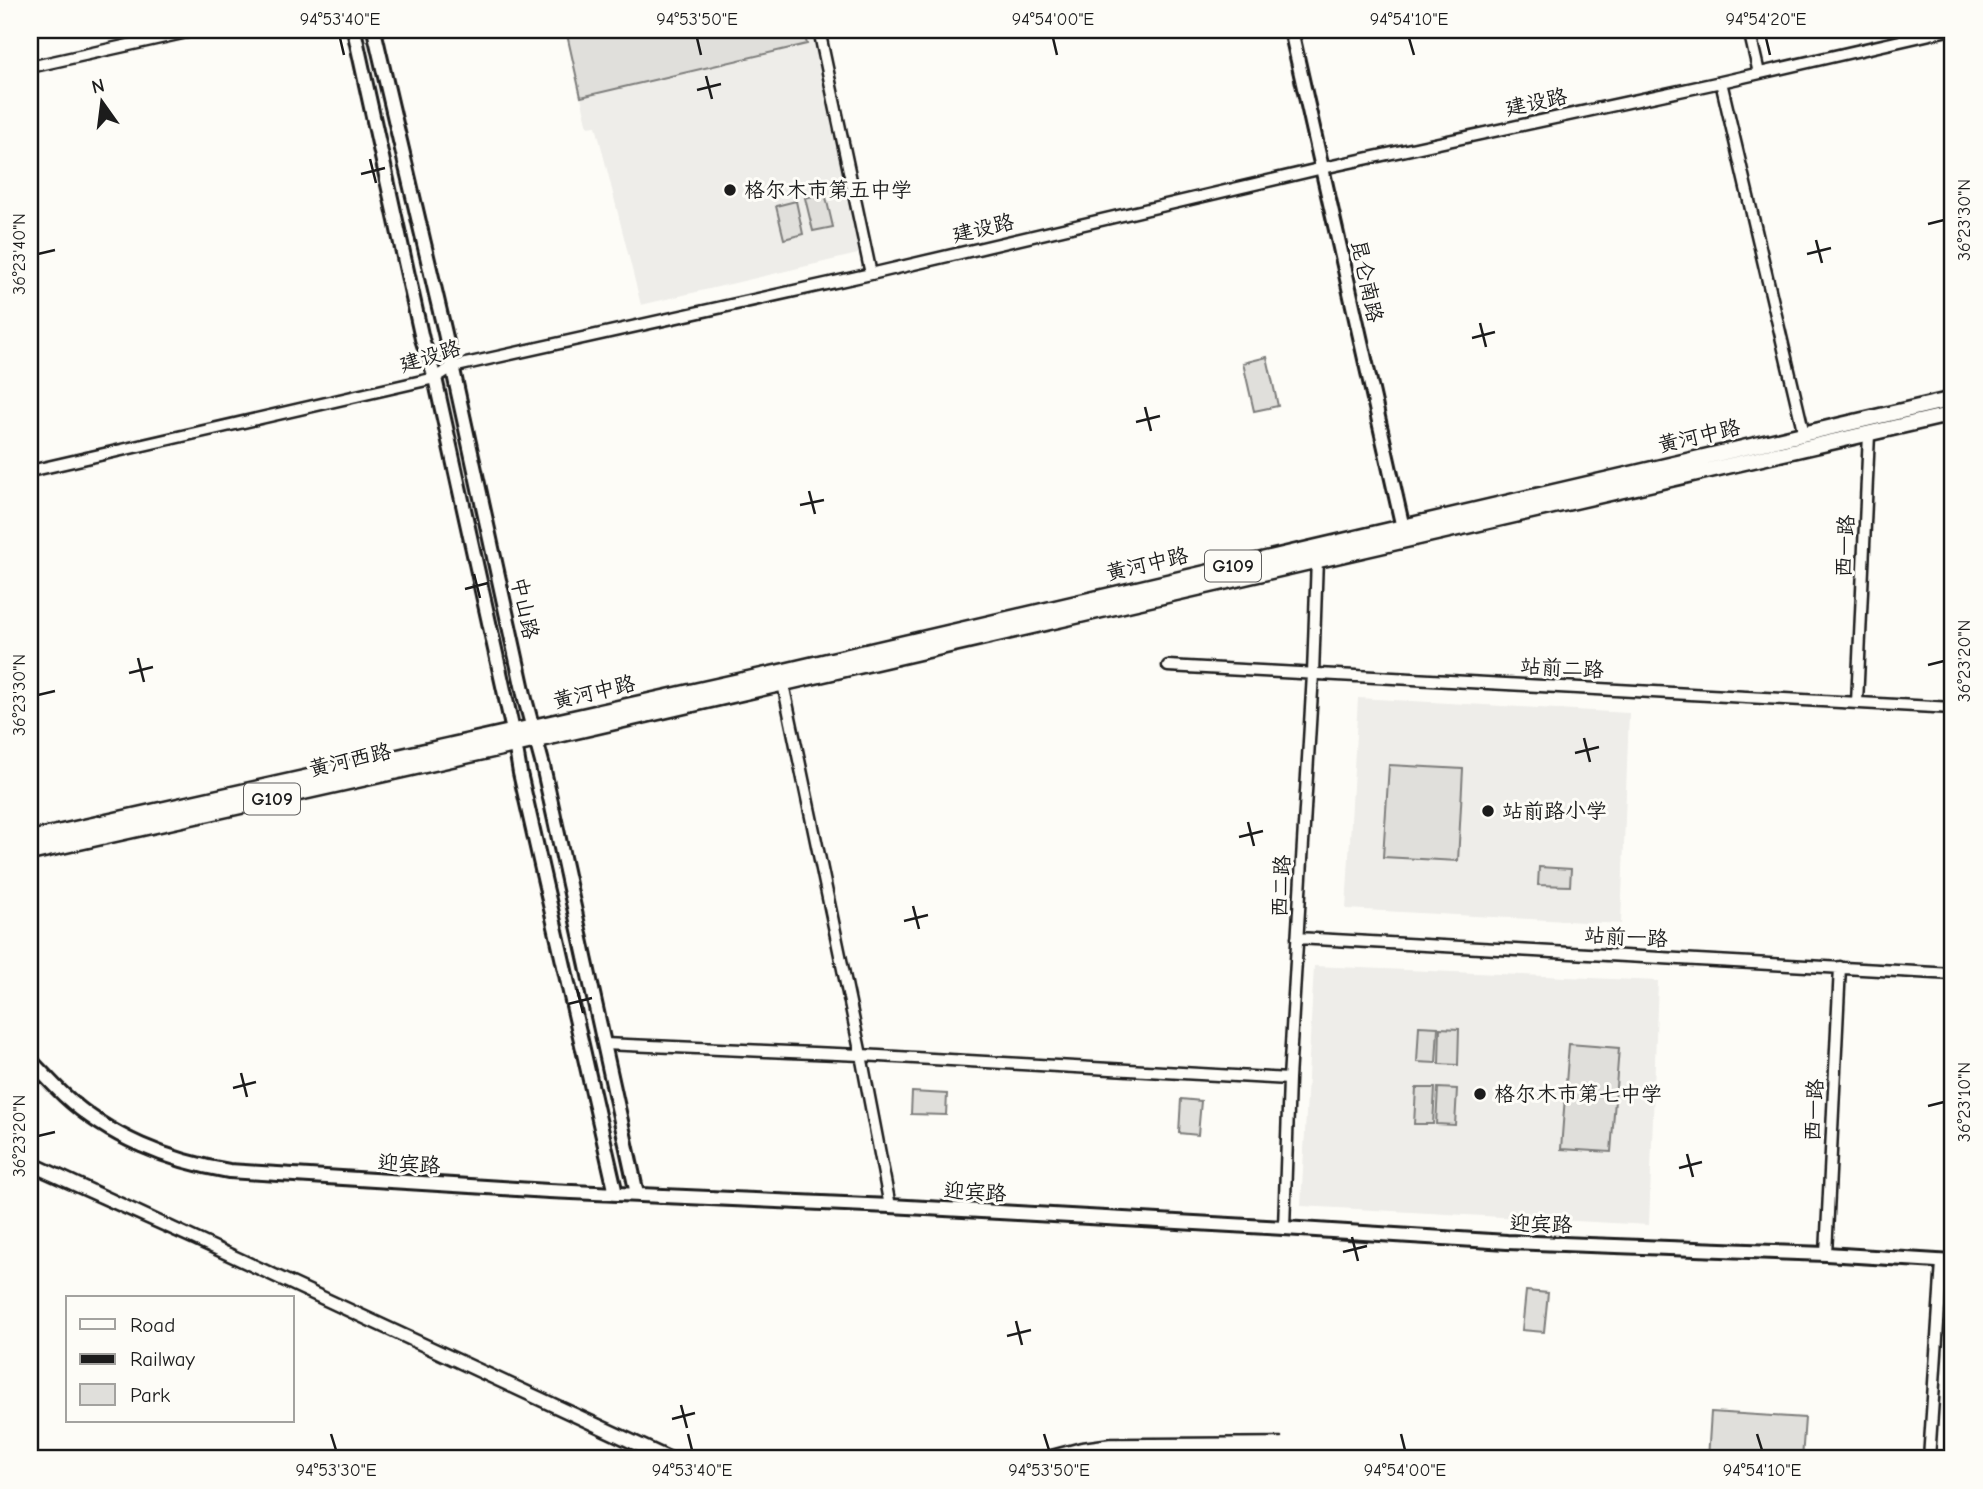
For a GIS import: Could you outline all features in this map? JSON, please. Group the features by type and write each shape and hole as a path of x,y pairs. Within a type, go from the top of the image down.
{"highway":[{"name":"黄河中路","path":"514,737 1316,554 1953,399"},
{"name":"黄河中路","path":"1404,533 1953,414"},
{"name":"黄河西路","path":"30,839 514,737"},
{"name":"黄河西路","path":"30,853 514,737"}],"main road":[{"name":"中山路","path":"354,30 422,339 435,378 616,1194"},
{"name":"中山路","path":"374,30 525,699 536,733 637,1194"},
{"name":"昆仑南路","path":"1291,30 1404,533"},
{"name":"迎宾路","path":"30,1060 64,1096 96,1120 139,1145 201,1167 261,1175 890,1206 1507,1242 1826,1254 1947,1262"}],"street":[{"path":"30,67 196,30"},
{"path":"819,30 871,274"},
{"path":"1749,30 1759,73"},
{"name":"建设路","path":"30,471 435,378 452,367 871,274 1323,168 1948,30"},
{"path":"1721,82 1804,434"},
{"name":"西一路","path":"1857,703 1869,434"},
{"name":"西二路","path":"1284,1228 1289,1079 1313,674 1316,554"},
{"name":"站前二路","path":"1168,666 1953,708"},
{"path":"781,678 861,1055 890,1206"},
{"name":"站前一路","path":"1297,938 1953,974"},
{"name":"西一路","path":"1826,1254 1840,967"},
{"path":"604,1044 861,1055 1289,1079"},
{"path":"1929,1459 1947,1262"}],"shaded area":[{"name":"格尔木市第五中学","path":"565,30 811,30 862,253 641,305 596,126 588,127"},
{"name":"站前路小学","path":"1358,698 1629,713 1621,924 1346,909"},
{"name":"格尔木市第七中学","path":"1314,966 1658,981 1649,1225 1301,1206"}],"green space":[{"path":"566,30 803,30 807,44 581,97"},
{"path":"825,193 833,227 813,231 805,198"},
{"path":"796,201 803,234 784,239 776,206"},
{"path":"1267,357 1278,406 1254,411 1243,363"},
{"path":"1389,765 1463,769 1458,861 1383,857"},
{"path":"1539,867 1571,869 1570,886 1538,885"},
{"path":"1419,1026 1438,1027 1436,1063 1417,1062"},
{"path":"1440,1028 1459,1029 1458,1065 1439,1064"},
{"path":"1569,1044 1619,1048 1611,1152 1561,1149"},
{"path":"1416,1088 1435,1088 1433,1124 1414,1124"},
{"path":"1438,1088 1457,1089 1455,1125 1436,1124"},
{"path":"912,1092 947,1094 946,1115 911,1114"},
{"path":"1181,1099 1201,1101 1198,1135 1179,1133"},
{"path":"1526,1291 1548,1293 1544,1332 1522,1330"},
{"path":"1711,1412 1805,1418 1802,1459 1708,1459"}],"railway":[{"path":"30,1155 687,1459"},
{"path":"30,1172 652,1459"},
{"path":"1016,1459 1080,1442 1109,1438 1281,1437"}],"place":[{"name":"格尔木市第五中学","path":"730,190"},
{"name":"站前路小学","path":"1488,811"},
{"name":"格尔木市第七中学","path":"1480,1094"}]}
